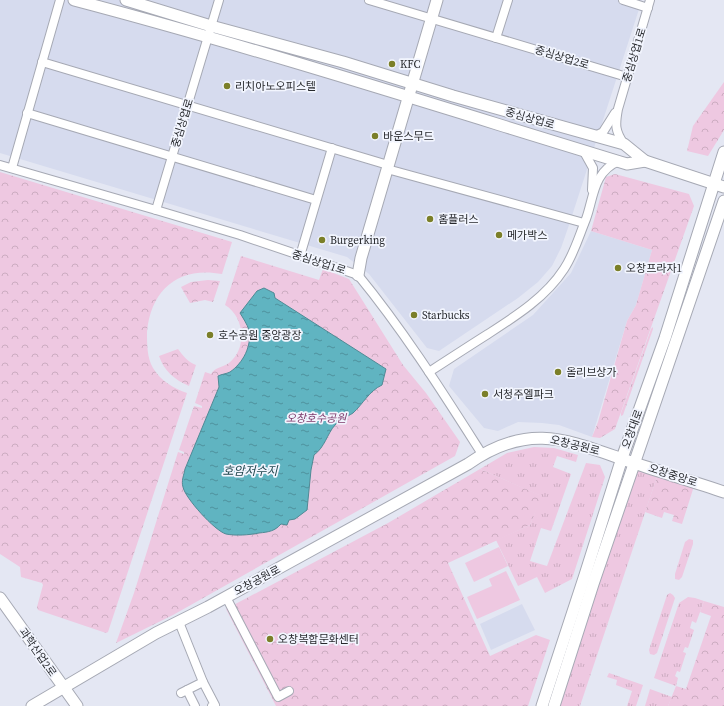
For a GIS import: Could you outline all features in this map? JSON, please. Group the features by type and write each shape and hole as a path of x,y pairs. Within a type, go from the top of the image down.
{"street":[{"path":"12,168 60,0"},
{"name":"중심상업로","path":"74,0 408,97 627,164 645,161"},
{"name":"중심상업로","path":"126,0 211,26 343,62 453,96 624,144 645,161 719,186"},
{"name":"중심상업로","path":"156,210 219,0"},
{"name":"중심상업2로","path":"369,0 627,77"},
{"path":"358,275 361,258 437,0"},
{"path":"496,38 508,0"},
{"path":"623,0 649,4"},
{"name":"중심상업1로","path":"618,109 649,4"},
{"path":"42,62 332,148 388,167 584,223"},
{"path":"595,136 603,132 618,109"},
{"path":"618,109 615,123 617,134 624,144"},
{"path":"27,113 316,200"},
{"path":"300,256 332,148"},
{"path":"583,150 593,168 591,197"},
{"name":"오창대로","path":"542,706 622,458 719,186 724,152"},
{"path":"482,454 430,372 528,307 551,286 564,269 574,251 591,197 601,175 619,161"},
{"name":"중심상업1로","path":"0,165 240,235 358,275 370,289 430,372"},
{"name":"오창대로","path":"554,706 634,463 724,201"},
{"name":"오창공원로","path":"32,706 156,633 226,597 468,464 482,454 501,446 523,440 550,438 575,443 622,458"},
{"name":"오창중앙로","path":"622,458 724,492"},
{"path":"226,597 278,697 289,691"},
{"name":"과학산업2로","path":"0,598 77,706"},
{"path":"179,622 203,682 215,704 212,706"},
{"path":"195,706 184,692 203,682"}],"shaded area":[{"path":"0,0 642,0 568,228 561,248 552,266 538,282 518,298 439,351 427,348 369,274 347,257 0,153"},
{"path":"591,231 652,250 636,305 627,321 592,437 559,425 542,423 518,422 498,431 484,428 449,386 454,369 533,315 571,273"},
{"path":"522,604 535,630 491,650 480,624"}],"green space":[{"path":"724,82 724,130 708,156 687,151 693,126"},
{"path":"0,172 232,242 222,274 207,272 180,277 161,293 154,304 147,332 148,355 151,364 163,380 177,389 187,393 108,632 106,633 38,610 37,607 43,585 42,583 21,577 20,567 0,554"},
{"path":"615,174 689,194 694,206 615,429 600,438 592,437 598,422 627,321 636,305 652,250 591,231 606,177"},
{"name":"오창호수공원","path":"241,256 319,280 323,269 349,279 403,365 426,393 460,442 455,456 173,615 116,643 134,593 178,452 184,454 184,452 179,450 194,406 202,408 202,406 195,403 205,372 211,374 215,370 229,363 235,357 239,349 241,341 240,324 231,310 225,305"},
{"path":"208,280 220,281 213,302 205,300 190,303 181,287 191,282"},
{"path":"653,327 623,415 621,416 651,329"},
{"path":"178,349 186,358 196,365 189,386 179,381 167,371 159,356"},
{"path":"534,447 554,448 578,455 576,462 557,456 553,467 571,474 551,531 541,528 530,561 547,566 586,463 600,465 605,477 572,579 545,593 537,577 518,586 496,540 530,525 541,496 480,469 507,453"},
{"path":"634,463 659,471 580,706 554,706"},
{"path":"480,469 542,496 530,525 448,563 490,656 536,635 550,640 528,706 276,706 226,609 388,523"},
{"path":"659,471 695,483 682,524 672,521 674,515 664,512 662,518 645,512"},
{"path":"689,539 693,540 693,544 682,577 679,580 675,579 675,574 685,542"},
{"path":"499,547 508,566 474,582 465,563"},
{"path":"506,571 520,600 477,619 467,597 492,586 489,579"},
{"path":"670,593 675,598 657,653 654,655 650,654 649,650 667,595"},
{"path":"688,597 704,601 696,623 692,621 690,628 694,630 688,648 685,647 683,652 686,653 680,672 677,671 675,676 678,678 676,686 654,678 679,603"},
{"path":"704,601 724,607 724,706 668,706 676,686 686,689 711,616 700,612"},
{"path":"609,673 643,685 636,706 627,706 632,691 616,685 617,680 607,677"},
{"path":"650,689 672,697 668,706 645,706"}],"water":[{"name":"호암저수지","path":"264,288 274,293 275,298 386,369 382,385 370,394 353,413 337,423 321,448 314,455 307,510 295,519 289,520 287,525 281,524 272,531 247,535 230,535 221,532 201,514 185,492 182,485 182,480 185,469 219,387 218,376 230,372 239,364 246,354 250,336 246,323 240,313 257,291"}],"place":[{"name":"KFC","path":"392,64"},
{"name":"리치아노오피스텔","path":"227,86"},
{"name":"바운스무드","path":"375,136"},
{"name":"홈플러스","path":"430,219"},
{"name":"메가박스","path":"499,235"},
{"name":"Burgerking","path":"322,240"},
{"name":"오창프라자1","path":"618,268"},
{"name":"Starbucks","path":"414,315"},
{"name":"호수공원 중앙광장","path":"210,335"},
{"name":"올리브상가","path":"558,372"},
{"name":"서청주엘파크","path":"485,394"},
{"name":"오창복합문화센터","path":"270,639"}]}
